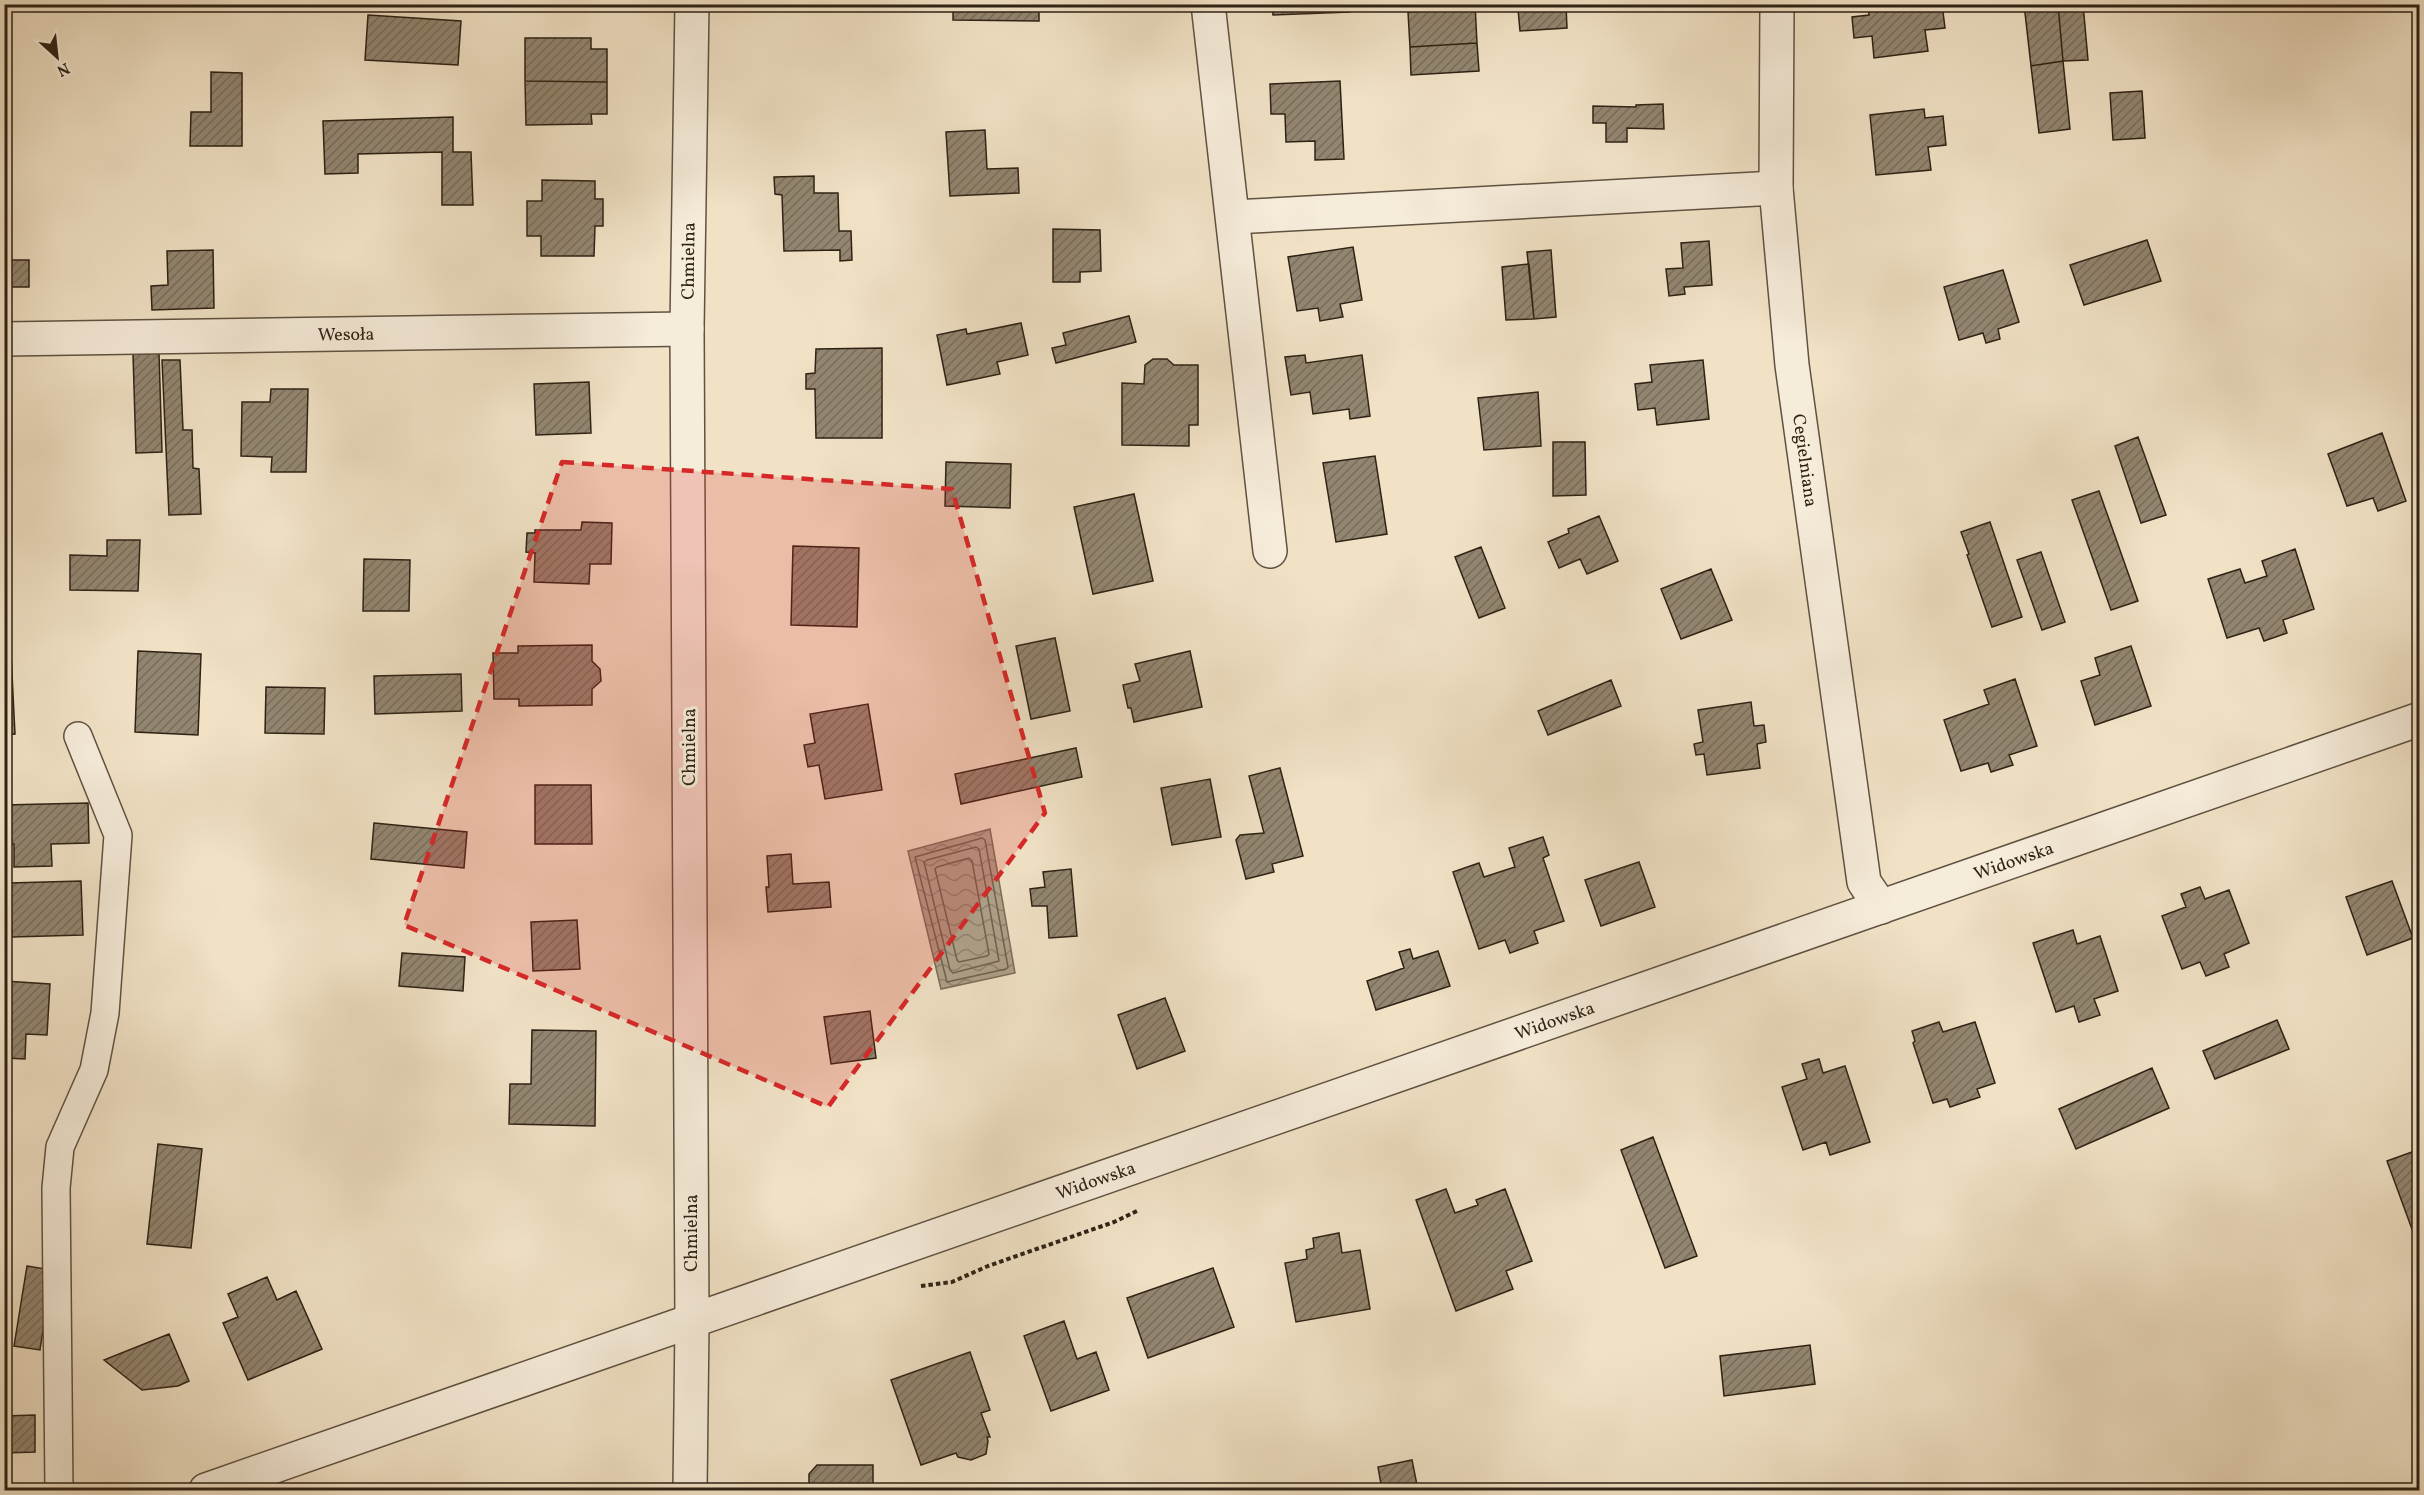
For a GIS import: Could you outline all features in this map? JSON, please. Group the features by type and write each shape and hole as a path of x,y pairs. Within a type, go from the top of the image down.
{"street":[{"name":"Chmielna","path":"690,1491 692,1323 687,329 692,4"},
{"path":"1208,4 1270,551"},
{"name":"Cegielniana","path":"1777,4 1776,188 1792,365 1864,882 1881,907"},
{"path":"1233,218 1776,188"},
{"name":"Wesoła","path":"4,339 687,329"},
{"name":"Widowska","path":"206,1491 2420,719"}],"lane":[{"path":"59,1491 56,1188 60,1147 94,1070 105,1013 118,835 78,736"}],"path":[{"path":"919,1286 952,1282 988,1266 1114,1222 1142,1209"}],"highlighted area":[{"path":"562,462 952,489 1045,813 828,1107 404,925"}],"water":[{"path":"990,829 1015,973 941,989 908,851"}],"building":[{"path":"953,4 1039,4 1039,21 953,20"},
{"path":"1272,4 1350,4 1350,12 1273,15"},
{"path":"1453,4 1475,4 1477,43 1410,47 1408,12 1454,9"},
{"path":"1502,4 1570,4 1566,5 1567,28 1520,31 1518,9 1503,9"},
{"path":"1868,4 1942,4 1945,28 1925,30 1928,51 1874,58 1872,36 1854,38 1852,17 1869,15"},
{"path":"2024,4 2058,4 2063,61 2031,66"},
{"path":"2058,4 2083,4 2088,60 2063,61"},
{"path":"368,15 461,21 458,65 365,60"},
{"path":"525,38 591,38 591,49 607,49 607,82 525,81"},
{"path":"1477,43 1479,71 1411,75 1410,47"},
{"path":"2063,61 2070,129 2039,133 2031,66"},
{"path":"211,72 242,73 242,146 190,146 191,112 211,112"},
{"path":"525,81 607,82 607,114 591,114 592,124 526,125"},
{"path":"1340,81 1344,159 1315,160 1315,141 1286,142 1285,114 1271,114 1270,84"},
{"path":"2142,91 2145,138 2113,140 2110,93"},
{"path":"1663,104 1664,129 1627,128 1627,142 1606,142 1606,123 1593,123 1593,106 1636,107 1636,105"},
{"path":"1924,109 1925,118 1943,116 1946,145 1928,147 1931,170 1876,175 1870,115"},
{"path":"453,117 453,152 471,152 473,205 442,205 442,152 358,154 358,173 325,174 323,121"},
{"path":"985,130 987,169 1018,168 1019,193 950,196 946,132"},
{"path":"814,176 814,193 838,193 839,231 851,231 852,260 840,261 840,250 784,251 782,195 775,194 774,177"},
{"path":"542,180 595,181 595,199 603,199 603,226 595,226 594,256 541,256 541,236 527,236 527,201 542,201"},
{"path":"1053,229 1100,230 1101,271 1080,272 1080,282 1053,282"},
{"path":"2147,240 2161,281 2084,305 2070,265"},
{"path":"1709,241 1712,285 1684,287 1685,294 1669,296 1666,269 1683,268 1681,243"},
{"path":"1353,247 1362,300 1340,304 1343,317 1320,321 1318,308 1297,311 1288,257"},
{"path":"213,250 214,308 152,310 151,286 168,285 167,251"},
{"path":"1551,250 1556,317 1534,319 1527,252"},
{"path":"4,260 29,260 29,287 4,287"},
{"path":"1529,264 1534,319 1506,320 1502,267"},
{"path":"2003,270 2019,322 1998,329 2000,339 1986,343 1983,333 1959,340 1944,287"},
{"path":"1129,316 1136,342 1056,363 1052,348 1066,345 1063,333"},
{"path":"1021,323 1028,355 997,362 1000,374 947,385 937,335 966,329 967,334"},
{"path":"882,348 882,438 816,438 815,389 806,389 806,374 815,373 816,349"},
{"path":"159,353 162,452 136,453 133,354"},
{"path":"1305,355 1306,363 1362,355 1370,416 1350,419 1349,409 1313,414 1310,392 1291,395 1285,357"},
{"path":"1153,359 1167,359 1174,365 1198,365 1198,425 1189,425 1189,446 1122,445 1122,383 1144,384 1145,365"},
{"path":"162,360 180,360 183,430 192,430 193,468 199,469 201,514 169,515"},
{"path":"1703,360 1709,419 1657,425 1655,408 1638,410 1635,384 1652,382 1650,365"},
{"path":"589,382 591,433 536,435 534,384"},
{"path":"271,389 308,389 306,472 271,472 272,457 241,456 242,402 270,402"},
{"path":"1538,392 1541,446 1484,450 1478,398"},
{"path":"2382,433 2406,501 2378,511 2373,498 2347,506 2328,454"},
{"path":"2138,437 2166,515 2141,523 2115,446"},
{"path":"1553,442 1585,442 1586,495 1553,496"},
{"path":"1375,456 1387,534 1336,542 1323,463"},
{"path":"946,462 1011,464 1010,508 945,506"},
{"path":"2099,491 2138,601 2111,610 2072,500"},
{"path":"1134,494 1153,581 1093,594 1074,507"},
{"path":"1599,516 1618,561 1587,574 1580,559 1559,568 1548,542 1569,533 1568,529"},
{"path":"582,522 612,523 611,564 590,564 589,584 534,582 535,553 526,552 527,533 535,533 535,530 581,530"},
{"path":"1990,522 2022,617 1992,627 1961,532"},
{"path":"107,540 140,540 138,591 70,590 70,555 107,556"},
{"path":"793,546 859,548 857,627 791,625"},
{"path":"1481,547 1505,608 1479,618 1455,557"},
{"path":"2295,549 2314,609 2283,620 2287,633 2264,641 2259,628 2227,638 2208,579 2240,569 2245,583 2267,576 2262,561"},
{"path":"2041,552 2065,622 2042,630 2017,560"},
{"path":"364,559 410,560 409,611 363,611"},
{"path":"1711,569 1732,620 1681,639 1661,589"},
{"path":"4,634 10,634 15,734 4,735"},
{"path":"1055,638 1070,711 1031,719 1016,646"},
{"path":"592,645 592,661 600,669 601,681 592,689 592,705 519,706 519,699 494,699 493,653 518,653 518,646"},
{"path":"2131,646 2151,706 2095,725 2081,681 2100,675 2095,658"},
{"path":"138,651 201,654 198,735 135,732"},
{"path":"1190,651 1202,707 1134,722 1123,685 1140,681 1135,664"},
{"path":"461,674 462,711 375,714 374,676"},
{"path":"2015,679 2037,746 2009,755 2013,765 1991,772 1988,763 1961,771 1944,720 1989,704 1984,690"},
{"path":"1611,680 1621,706 1548,735 1538,711"},
{"path":"266,687 325,688 324,734 265,733"},
{"path":"1751,702 1754,726 1764,725 1766,742 1757,744 1760,768 1707,775 1704,754 1696,755 1694,744 1703,742 1698,710"},
{"path":"868,704 882,790 825,799 819,765 808,767 804,745 815,743 810,714"},
{"path":"1076,748 1082,777 961,804 955,774"},
{"path":"1280,768 1303,856 1272,864 1274,872 1246,879 1236,840 1240,835 1264,833 1249,776"},
{"path":"1210,779 1221,837 1172,845 1161,788"},
{"path":"535,785 591,785 592,844 535,844"},
{"path":"88,803 89,843 51,844 52,866 14,867 14,844 4,845 4,805"},
{"path":"374,823 467,832 464,868 371,859"},
{"path":"1543,837 1549,855 1543,858 1564,921 1534,931 1538,943 1510,953 1505,940 1479,949 1453,872 1479,863 1484,877 1515,867 1509,848"},
{"path":"791,854 793,884 829,882 831,907 768,912 767,856"},
{"path":"1639,862 1655,907 1601,926 1585,880"},
{"path":"1071,869 1077,936 1049,938 1047,906 1032,906 1030,889 1045,887 1043,872"},
{"path":"81,881 83,935 12,937 10,883"},
{"path":"2392,881 2413,938 2367,955 2346,897"},
{"path":"2200,887 2205,899 2229,890 2249,943 2224,954 2229,967 2206,976 2200,962 2182,969 2162,916 2186,907 2181,894"},
{"path":"577,920 580,969 533,971 531,922"},
{"path":"2073,930 2077,944 2100,936 2118,991 2094,999 2100,1015 2079,1022 2074,1006 2056,1012 2033,943"},
{"path":"1410,949 1413,959 1438,951 1450,986 1376,1010 1367,981 1404,968 1399,952"},
{"path":"402,953 465,957 463,991 399,986"},
{"path":"4,981 50,984 47,1035 26,1034 25,1059 4,1058"},
{"path":"1165,998 1185,1051 1137,1069 1118,1015"},
{"path":"870,1011 876,1058 831,1064 824,1017"},
{"path":"2277,1020 2289,1049 2215,1079 2203,1051"},
{"path":"1939,1022 1943,1032 1975,1022 1995,1083 1977,1089 1980,1097 1950,1107 1947,1099 1933,1103 1913,1043 1915,1041 1912,1031"},
{"path":"532,1030 596,1031 595,1126 509,1124 510,1084 531,1084"},
{"path":"1819,1059 1823,1073 1845,1066 1870,1142 1830,1155 1826,1142 1803,1150 1782,1087 1807,1079 1802,1064"},
{"path":"2152,1068 2169,1108 2076,1149 2059,1109"},
{"path":"1653,1137 1697,1256 1665,1268 1621,1150"},
{"path":"158,1144 202,1149 191,1248 147,1244"},
{"path":"2420,1149 2420,1251 2387,1161"},
{"path":"1446,1189 1455,1213 1478,1205 1476,1200 1505,1189 1532,1261 1506,1271 1513,1289 1456,1311 1416,1200"},
{"path":"1339,1233 1342,1253 1360,1250 1370,1309 1296,1322 1285,1263 1307,1259 1306,1250 1314,1248 1313,1238"},
{"path":"27,1266 52,1270 40,1350 14,1346"},
{"path":"1213,1268 1234,1327 1148,1358 1127,1298"},
{"path":"267,1277 277,1300 296,1291 322,1349 248,1380 223,1323 238,1317 228,1294"},
{"path":"1064,1321 1077,1359 1096,1352 1109,1390 1051,1411 1024,1336"},
{"path":"169,1334 189,1381 178,1386 142,1390 104,1360"},
{"path":"1810,1345 1815,1384 1724,1396 1720,1356"},
{"path":"970,1352 990,1410 981,1413 990,1437 987,1437 986,1454 971,1460 958,1457 956,1453 921,1465 891,1380"},
{"path":"35,1415 35,1452 4,1453 4,1416"},
{"path":"1412,1460 1418,1490 1382,1490 1378,1467"},
{"path":"817,1465 873,1465 873,1490 809,1490 809,1474"}]}
